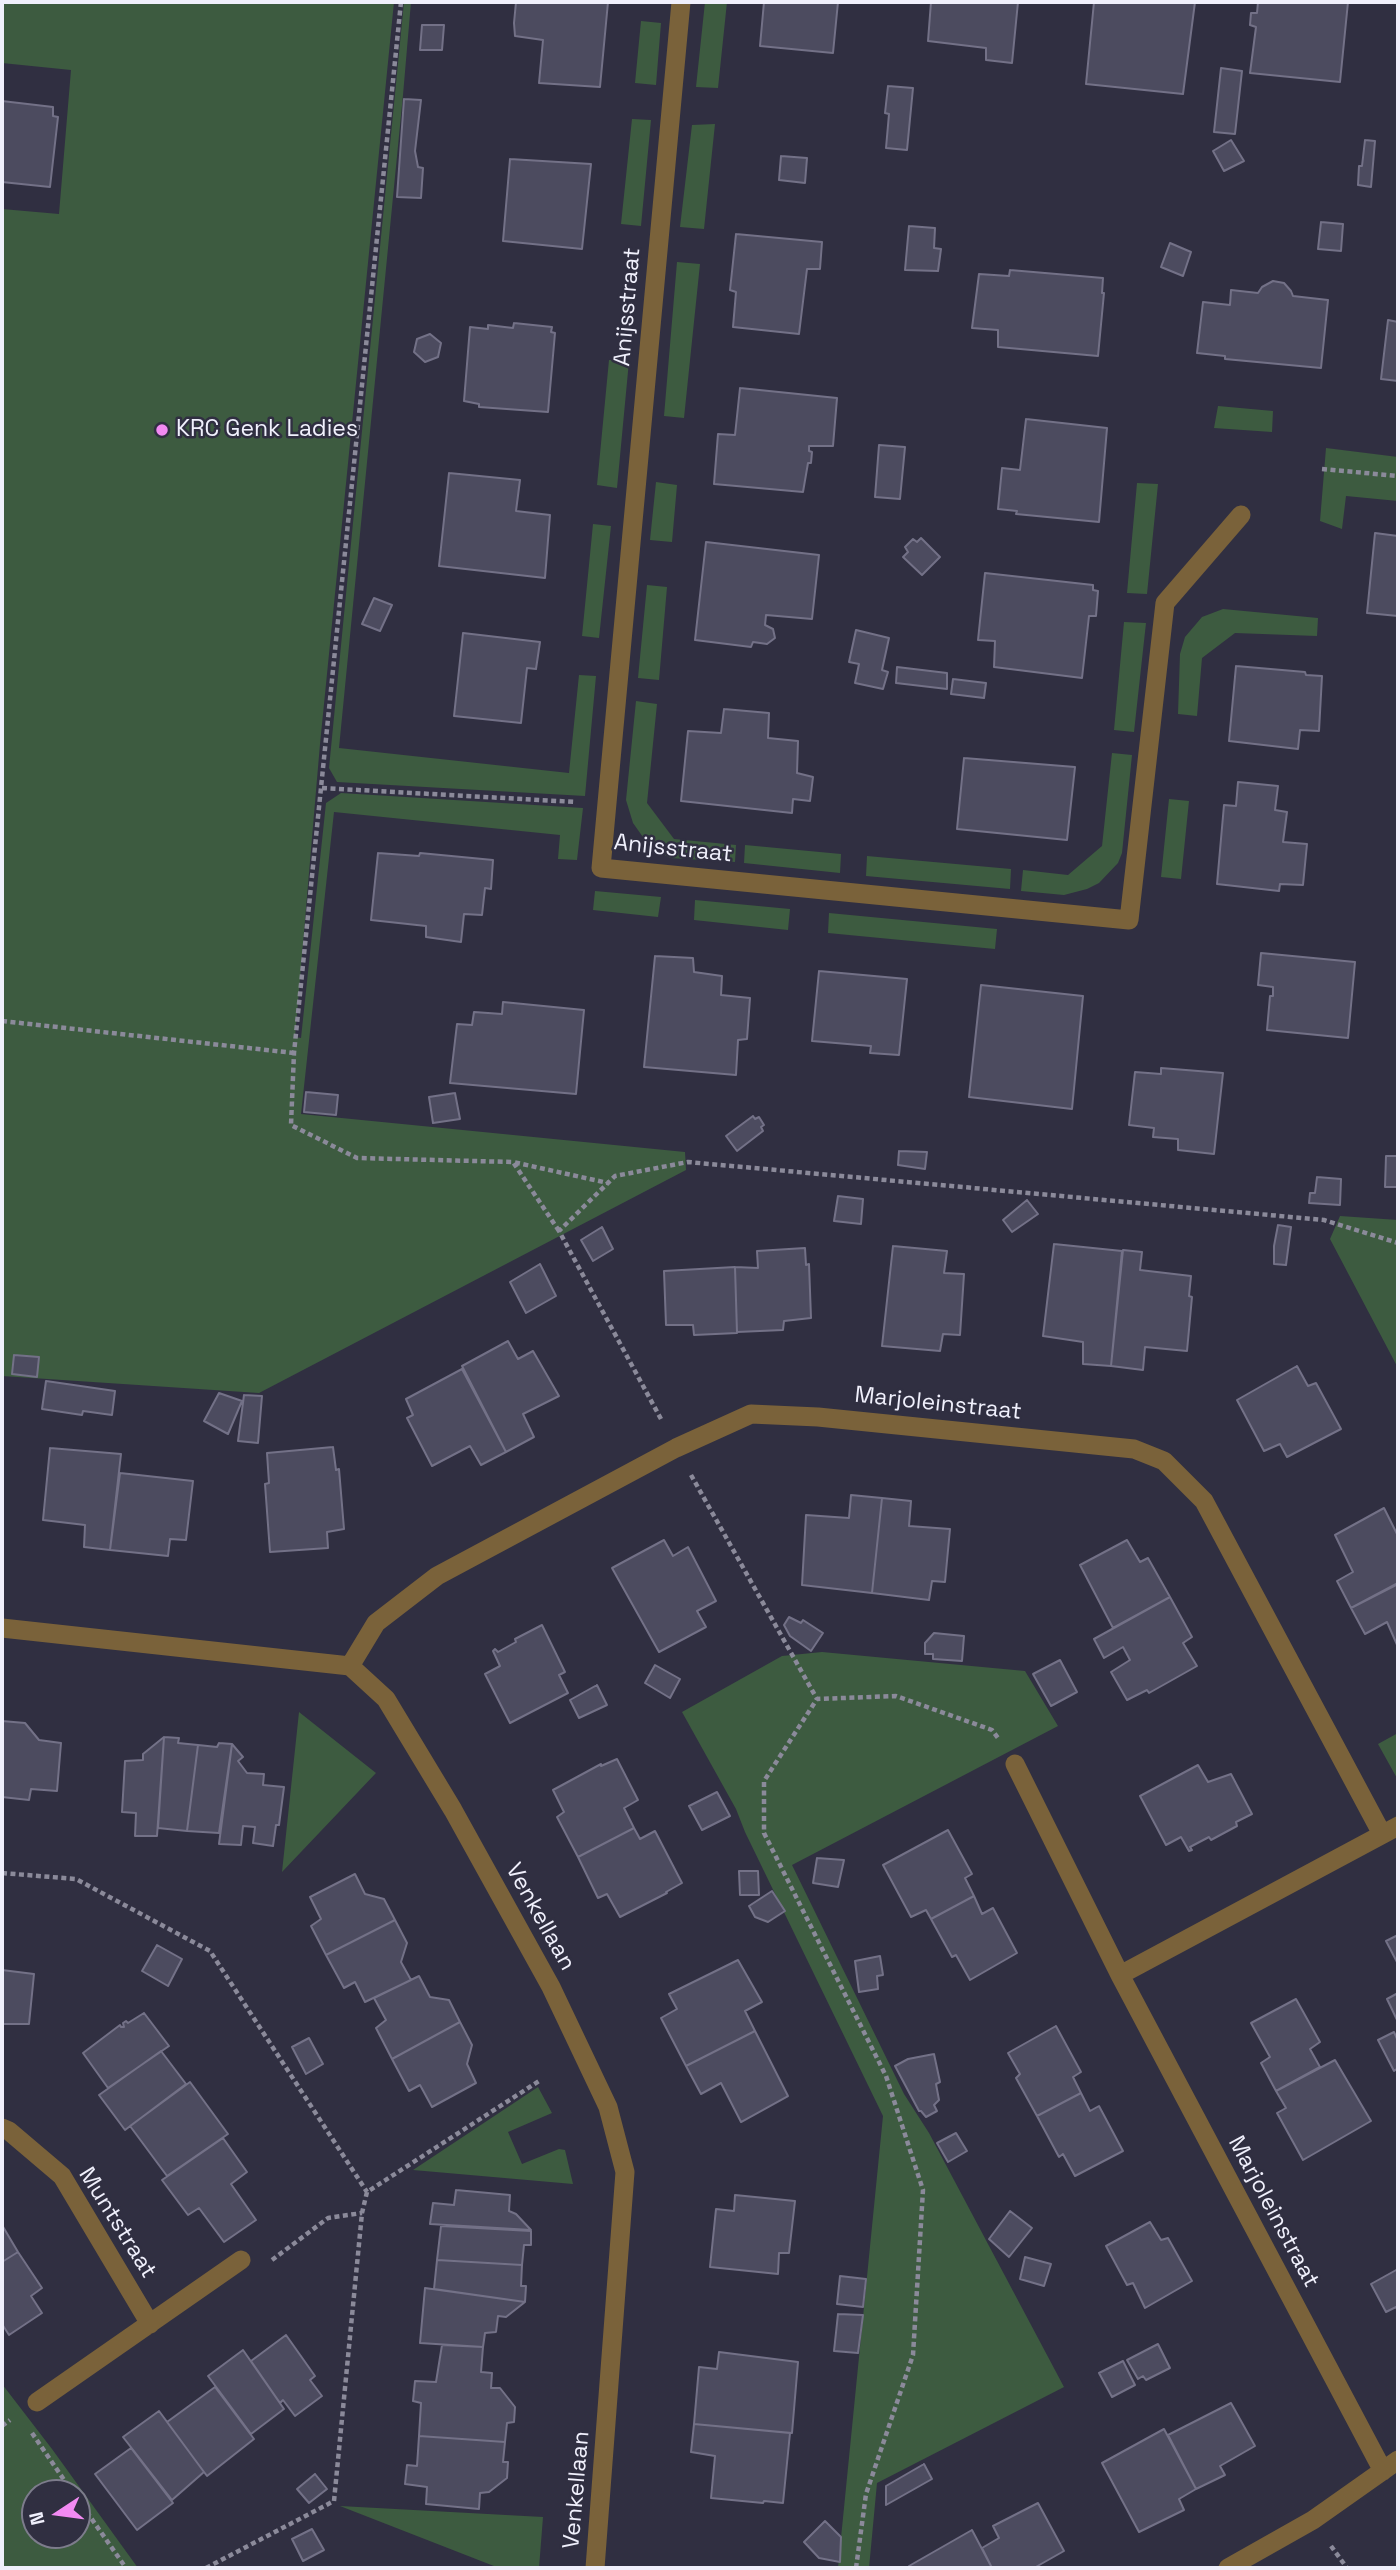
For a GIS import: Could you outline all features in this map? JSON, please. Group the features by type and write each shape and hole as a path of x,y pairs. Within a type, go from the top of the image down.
{"street":[{"name":"Anijsstraat","path":"681,2 601,868 1129,920 1165,603 1241,515"},
{"name":"Marjoleinstraat","path":"349,1666 376,1623 437,1576 676,1448 751,1414 818,1416 1134,1448 1164,1461 1204,1501 1390,1830 1120,1975"},
{"path":"2,1629 349,1666"},
{"name":"Venkellaan","path":"349,1666 386,1699 453,1810 551,1987 608,2106 625,2172 595,2568"},
{"name":"Marjoleinstraat","path":"1010,1756 1120,1975 1391,2465 1313,2520 1228,2568"},
{"name":"Muntstraat","path":"2,2128 62,2176 150,2324"},
{"path":"37,2402 241,2260"}],"path":[{"path":"401,2 294,1053 291,1125 357,1158 513,1162 608,1183"},
{"path":"1322,469 1398,476"},
{"path":"322,788 565,802"},
{"path":"2,1021 294,1053"},
{"path":"513,1162 559,1231 660,1419"},
{"path":"559,1231 615,1176 688,1162 1325,1220 1398,1243"},
{"path":"691,1475 817,1699"},
{"path":"817,1699 896,1696 992,1730 1010,1756"},
{"path":"817,1699 764,1781 764,1833 886,2076 922,2190 912,2354 866,2494 856,2568"},
{"path":"2,1873 76,1879 210,1951 367,2192"},
{"path":"206,2568 334,2501 362,2213 367,2192 539,2081"},
{"path":"261,2268 328,2218 362,2213"},
{"path":"26,2426 63,2479"},
{"path":"91,2518 126,2568"},
{"path":"1326,2540 1347,2568"}],"green space":[{"path":"2,2 394,2 320,744 295,1037 301,1038 326,803 341,793 583,808 577,860 558,859 560,835 334,812 301,1114 685,1152 686,1170 259,1393 2,1376 2,209 59,214 71,70 2,63"},
{"path":"404,2 411,2 403,95 339,748 569,773 579,675 596,676 585,796 337,782 329,768"},
{"path":"705,2 727,2 718,88 696,87"},
{"path":"641,21 661,23 656,85 635,83"},
{"path":"632,119 651,120 641,226 621,224"},
{"path":"715,124 704,229 680,227 692,125"},
{"path":"677,262 700,264 684,418 664,416"},
{"path":"609,360 629,361 617,488 597,485"},
{"path":"1218,406 1273,411 1272,432 1214,428"},
{"path":"1326,448 1398,457 1398,501 1346,496 1342,529 1320,521"},
{"path":"656,482 677,485 672,542 650,540"},
{"path":"1137,483 1158,484 1147,594 1127,593"},
{"path":"593,524 611,526 599,638 582,636"},
{"path":"647,585 667,587 659,680 638,678"},
{"path":"1223,609 1318,618 1317,636 1235,633 1202,658 1197,716 1178,714 1180,654 1185,637 1202,617"},
{"path":"1124,622 1146,623 1134,732 1114,730"},
{"path":"636,701 657,704 647,803 674,839 736,845 735,862 670,858 650,847 633,823 626,800"},
{"path":"1112,753 1132,755 1122,853 1118,863 1099,883 1087,889 1064,895 1021,891 1023,870 1068,875 1102,846"},
{"path":"1169,799 1189,801 1181,879 1161,877"},
{"path":"745,845 841,854 840,873 744,863"},
{"path":"867,856 1011,869 1010,889 866,876"},
{"path":"595,891 661,897 658,917 593,910"},
{"path":"695,900 790,909 788,930 694,920"},
{"path":"829,913 997,929 995,949 828,933"},
{"path":"1340,1216 1398,1220 1398,1368 1330,1239"},
{"path":"822,1652 1025,1671 1058,1726 792,1865 904,2094 929,2133 1064,2387 877,2483 869,2568 838,2568 883,2116 736,1809 682,1712 782,1656"},
{"path":"299,1712 376,1773 282,1872"},
{"path":"1398,1733 1398,1780 1378,1744"},
{"path":"538,2087 552,2113 508,2132 522,2164 559,2149 565,2150 573,2184 413,2170"},
{"path":"2,2384 74,2479 21,2479 21,2549 91,2549 91,2503 138,2568 2,2568"},
{"path":"340,2506 543,2517 539,2568 499,2568"}],"building":[{"path":"516,2 608,2 600,87 539,83 543,40 515,36"},
{"path":"764,2 838,2 833,53 760,46"},
{"path":"931,2 1018,2 1012,63 986,60 986,48 928,41"},
{"path":"1094,2 1195,2 1183,94 1086,84"},
{"path":"1258,2 1348,2 1340,82 1250,73 1256,27 1250,25 1251,13 1257,13"},
{"path":"422,25 444,25 442,50 420,50"},
{"path":"1221,68 1242,71 1235,134 1214,132"},
{"path":"888,86 913,88 907,150 886,148 889,114 885,113"},
{"path":"404,99 421,100 415,151 418,167 423,168 421,198 397,197"},
{"path":"2,101 53,107 53,116 58,117 50,187 2,182"},
{"path":"1231,140 1244,161 1224,171 1213,151"},
{"path":"1365,140 1375,141 1371,187 1358,185"},
{"path":"781,156 807,158 805,183 779,180"},
{"path":"510,159 591,164 582,249 503,241"},
{"path":"1321,222 1343,224 1341,251 1318,249"},
{"path":"909,226 935,228 934,248 941,249 938,271 905,270"},
{"path":"736,234 822,242 820,269 807,269 799,334 733,327 736,292 730,290"},
{"path":"1170,243 1191,252 1183,276 1161,267"},
{"path":"1010,270 1103,278 1098,356 998,347 998,330 972,328 979,274 1009,276"},
{"path":"1273,281 1284,283 1293,296 1328,300 1321,368 1225,359 1225,356 1197,353 1203,302 1230,305 1231,290 1258,293 1262,287"},
{"path":"1388,320 1398,322 1398,381 1381,379"},
{"path":"514,323 552,327 551,332 555,333 548,412 479,407 479,404 464,401 470,327 488,329 488,325 513,328"},
{"path":"430,334 441,343 438,357 425,362 414,352 417,339"},
{"path":"740,388 837,398 833,446 809,446 809,451 812,452 811,463 808,463 803,492 714,484 718,434 735,435"},
{"path":"1026,419 1107,428 1099,522 1016,514 1017,511 998,509 1002,468 1020,470"},
{"path":"879,445 905,447 900,499 875,497"},
{"path":"449,473 520,480 516,511 550,515 545,578 439,566"},
{"path":"1375,533 1398,536 1398,616 1367,613"},
{"path":"921,538 940,557 922,575 903,557 908,552 905,547 913,539 917,542"},
{"path":"706,542 819,555 812,619 766,615 765,625 773,629 775,638 767,644 753,642 751,647 695,640"},
{"path":"985,573 1093,585 1093,590 1098,591 1096,616 1089,616 1082,678 994,667 995,641 978,640"},
{"path":"374,598 392,605 380,631 362,624"},
{"path":"856,630 889,638 882,670 888,672 883,689 855,683 859,664 849,662"},
{"path":"463,633 540,642 536,669 527,668 521,723 454,716"},
{"path":"1236,666 1322,676 1319,731 1300,730 1298,749 1229,741"},
{"path":"897,667 947,673 947,689 896,683"},
{"path":"953,679 986,683 984,698 951,694"},
{"path":"724,709 769,713 768,738 798,741 797,773 813,777 810,801 793,799 792,813 681,801 688,731 721,733"},
{"path":"964,758 1075,767 1067,840 957,829"},
{"path":"1238,782 1278,786 1275,810 1287,812 1283,842 1307,844 1303,885 1280,884 1279,891 1217,884 1224,805 1236,806"},
{"path":"378,853 419,856 420,853 493,860 491,889 485,888 482,915 464,914 461,942 426,937 426,926 371,920"},
{"path":"1261,953 1355,962 1348,1038 1267,1030 1273,987 1258,985"},
{"path":"655,956 693,958 694,972 722,976 721,995 750,998 747,1039 738,1040 736,1075 644,1067"},
{"path":"819,971 907,979 899,1055 870,1053 871,1046 812,1041"},
{"path":"981,985 1083,996 1072,1109 969,1097"},
{"path":"503,1002 584,1010 576,1094 450,1083 457,1024 472,1025 474,1012 502,1014"},
{"path":"1161,1068 1223,1073 1214,1154 1178,1150 1178,1139 1153,1137 1154,1128 1129,1125 1135,1072 1161,1074"},
{"path":"306,1092 338,1095 336,1115 304,1112"},
{"path":"455,1093 460,1119 433,1123 429,1097"},
{"path":"753,1116 755,1119 759,1117 764,1125 761,1127 763,1131 737,1151 726,1136"},
{"path":"899,1151 927,1152 925,1169 898,1165"},
{"path":"1386,1156 1398,1156 1398,1187 1385,1187"},
{"path":"1317,1177 1341,1179 1340,1205 1309,1203 1310,1193 1315,1193"},
{"path":"838,1196 863,1199 861,1224 834,1221"},
{"path":"1027,1200 1038,1214 1012,1232 1003,1220"},
{"path":"1278,1225 1291,1227 1286,1265 1274,1264"},
{"path":"602,1227 613,1249 593,1261 581,1240"},
{"path":"1054,1244 1122,1251 1111,1366 1083,1364 1083,1342 1043,1336"},
{"path":"893,1246 947,1251 944,1273 964,1274 960,1335 943,1334 940,1351 882,1346"},
{"path":"805,1248 806,1265 809,1264 811,1318 784,1321 783,1330 737,1332 735,1267 758,1268 757,1251"},
{"path":"1123,1250 1142,1252 1140,1270 1191,1276 1189,1296 1192,1297 1187,1351 1145,1347 1143,1370 1111,1366"},
{"path":"540,1264 556,1296 526,1313 510,1282"},
{"path":"735,1267 737,1333 694,1335 693,1325 666,1325 664,1271"},
{"path":"508,1341 518,1359 533,1351 559,1396 523,1414 534,1437 506,1452 462,1366"},
{"path":"14,1355 39,1357 37,1377 12,1374"},
{"path":"1297,1366 1308,1386 1316,1383 1341,1429 1287,1457 1280,1444 1264,1451 1237,1400"},
{"path":"462,1369 506,1452 481,1465 470,1446 432,1466 407,1418 413,1415 406,1399"},
{"path":"46,1381 115,1391 112,1415 83,1411 82,1415 42,1409"},
{"path":"219,1393 242,1401 228,1434 204,1421"},
{"path":"244,1395 262,1396 258,1443 238,1441"},
{"path":"333,1447 336,1470 339,1469 344,1529 327,1532 328,1548 270,1552 265,1484 269,1483 267,1453"},
{"path":"50,1448 121,1454 110,1550 84,1547 85,1525 43,1520"},
{"path":"120,1473 193,1481 186,1540 170,1539 168,1556 110,1550"},
{"path":"851,1495 882,1498 872,1593 802,1585 806,1515 849,1518"},
{"path":"882,1498 911,1501 909,1526 950,1529 945,1582 932,1581 929,1600 872,1593"},
{"path":"1384,1508 1398,1536 1398,1583 1351,1608 1337,1581 1353,1572 1335,1535"},
{"path":"664,1540 673,1556 688,1547 716,1601 697,1611 706,1627 659,1652 612,1568"},
{"path":"1127,1540 1140,1562 1148,1558 1170,1597 1113,1628 1080,1565"},
{"path":"1398,1584 1398,1647 1387,1622 1365,1634 1351,1608"},
{"path":"1170,1597 1192,1637 1183,1643 1197,1666 1149,1693 1147,1690 1127,1700 1111,1672 1130,1660 1123,1647 1104,1658 1094,1639"},
{"path":"789,1617 801,1623 803,1620 823,1633 811,1651 790,1636 784,1625"},
{"path":"542,1625 565,1672 559,1675 568,1693 510,1723 485,1674 500,1666 493,1651 495,1649 498,1652 516,1642 515,1639"},
{"path":"934,1633 964,1636 962,1661 933,1659 933,1654 925,1654 925,1643"},
{"path":"1060,1660 1077,1692 1051,1706 1033,1674"},
{"path":"655,1665 680,1679 670,1698 645,1683"},
{"path":"597,1685 607,1705 579,1718 570,1700"},
{"path":"2,1721 25,1723 39,1740 61,1743 57,1791 31,1789 29,1800 2,1797"},
{"path":"164,1737 179,1738 178,1743 198,1745 187,1831 158,1828"},
{"path":"164,1737 157,1836 135,1836 136,1813 122,1812 125,1761 143,1760 143,1754"},
{"path":"219,1743 232,1744 219,1833 187,1831 198,1745 217,1747"},
{"path":"232,1744 243,1757 238,1761 247,1773 264,1774 263,1785 284,1787 273,1846 253,1843 255,1827 243,1826 241,1845 219,1844"},
{"path":"617,1759 638,1800 624,1808 634,1828 578,1857 557,1817 564,1812 553,1790 601,1764"},
{"path":"1198,1765 1208,1782 1231,1774 1252,1814 1236,1822 1237,1826 1211,1840 1209,1837 1190,1847 1192,1850 1189,1851 1181,1837 1166,1845 1140,1796"},
{"path":"717,1792 730,1816 702,1830 689,1806"},
{"path":"634,1828 640,1839 655,1831 682,1883 620,1917 607,1894 598,1898 578,1857"},
{"path":"948,1830 972,1874 965,1878 974,1896 931,1919 926,1910 911,1917 883,1865"},
{"path":"817,1858 844,1860 838,1887 813,1883"},
{"path":"739,1871 758,1871 759,1895 740,1895"},
{"path":"355,1874 365,1894 384,1899 395,1920 326,1955 311,1926 321,1919 310,1897"},
{"path":"772,1891 785,1911 768,1922 755,1917 749,1906"},
{"path":"974,1896 982,1914 993,1908 1017,1953 970,1980 956,1955 952,1957 931,1919"},
{"path":"395,1920 407,1943 401,1962 411,1980 365,2002 355,1982 344,1988 326,1955"},
{"path":"1398,1935 1398,1964 1386,1941"},
{"path":"157,1945 182,1959 168,1986 142,1971"},
{"path":"880,1956 883,1975 877,1976 878,1989 859,1992 855,1961"},
{"path":"738,1960 762,2002 745,2011 755,2031 686,2066 661,2018 677,2009 669,1994"},
{"path":"2,1970 34,1974 29,2024 2,2024"},
{"path":"419,1976 430,1997 449,2000 460,2022 392,2059 376,2028 386,2020 374,1998"},
{"path":"1398,1993 1398,2022 1387,1999"},
{"path":"1296,1999 1320,2042 1310,2049 1320,2067 1276,2091 1261,2063 1270,2057 1251,2023"},
{"path":"144,2013 169,2046 108,2088 83,2053 120,2025 124,2027 123,2023 126,2021 128,2023"},
{"path":"460,2022 472,2045 467,2064 476,2083 432,2107 420,2085 409,2091 392,2059"},
{"path":"1056,2026 1081,2072 1073,2077 1081,2093 1037,2116 1016,2078 1020,2074 1008,2053"},
{"path":"755,2031 788,2096 741,2122 721,2083 701,2094 686,2066"},
{"path":"1394,2032 1398,2041 1398,2068 1394,2071 1378,2040"},
{"path":"309,2038 323,2064 306,2074 292,2047"},
{"path":"161,2051 186,2084 125,2130 99,2095"},
{"path":"934,2054 940,2082 936,2084 939,2100 934,2105 937,2111 926,2117 919,2111 895,2066 908,2059"},
{"path":"1335,2060 1371,2121 1303,2160 1277,2113 1286,2108 1276,2091"},
{"path":"190,2082 228,2134 167,2176 130,2126"},
{"path":"1081,2093 1090,2111 1099,2106 1123,2151 1075,2176 1063,2154 1059,2157 1037,2116"},
{"path":"956,2133 967,2151 948,2162 937,2143"},
{"path":"223,2138 247,2172 231,2184 256,2220 224,2242 199,2208 188,2215 162,2180"},
{"path":"456,2190 510,2195 509,2211 516,2214 531,2230 430,2224 433,2203 454,2205"},
{"path":"735,2195 795,2201 789,2253 779,2253 778,2274 710,2267 716,2209 734,2211"},
{"path":"1010,2211 1032,2228 1009,2257 989,2239"},
{"path":"1150,2222 1161,2240 1168,2238 1192,2281 1145,2308 1133,2283 1127,2285 1106,2246"},
{"path":"2,2225 18,2252 2,2262"},
{"path":"441,2226 531,2231 531,2245 524,2245 522,2265 437,2260"},
{"path":"18,2252 42,2288 31,2296 42,2313 9,2335 2,2324 2,2262"},
{"path":"1025,2257 1051,2264 1044,2286 1020,2279"},
{"path":"437,2260 522,2265 521,2286 526,2286 525,2302 434,2289"},
{"path":"1398,2269 1398,2312 1396,2307 1386,2312 1371,2284"},
{"path":"840,2276 866,2279 863,2307 837,2304"},
{"path":"425,2288 525,2302 506,2317 498,2316 496,2332 485,2333 483,2347 420,2343"},
{"path":"838,2314 863,2315 858,2353 834,2351"},
{"path":"286,2335 315,2376 310,2380 322,2396 295,2416 283,2400 280,2403 251,2361"},
{"path":"1158,2344 1170,2368 1146,2380 1143,2376 1138,2379 1127,2360"},
{"path":"442,2345 483,2347 481,2372 492,2373 491,2388 500,2388 515,2407 514,2422 507,2423 505,2442 419,2436 421,2403 413,2401 415,2381 436,2382"},
{"path":"243,2350 284,2409 251,2434 208,2376"},
{"path":"719,2352 798,2362 792,2433 694,2424 699,2367 717,2369"},
{"path":"1123,2361 1135,2385 1112,2397 1099,2373"},
{"path":"215,2387 254,2439 207,2476 167,2422"},
{"path":"1231,2403 1255,2446 1220,2466 1225,2475 1196,2489 1168,2435"},
{"path":"159,2411 204,2472 172,2500 123,2437"},
{"path":"694,2424 790,2433 783,2503 711,2498 715,2456 691,2452"},
{"path":"1164,2429 1196,2489 1179,2499 1184,2510 1139,2532 1102,2463"},
{"path":"419,2436 505,2442 503,2462 508,2462 507,2478 489,2492 480,2493 479,2509 426,2504 427,2487 405,2484 407,2465 417,2466"},
{"path":"131,2448 173,2503 137,2530 95,2474"},
{"path":"924,2464 932,2479 886,2505 886,2486"},
{"path":"315,2474 327,2489 309,2503 297,2489"},
{"path":"1038,2503 1064,2551 1034,2568 992,2568 982,2548 999,2538 993,2526"},
{"path":"825,2521 841,2537 840,2562 819,2558 804,2542"},
{"path":"312,2529 324,2550 303,2561 292,2539"},
{"path":"972,2530 992,2568 910,2568 909,2566"}],"place":[{"name":"KRC Genk Ladies","path":"162,430"}]}
